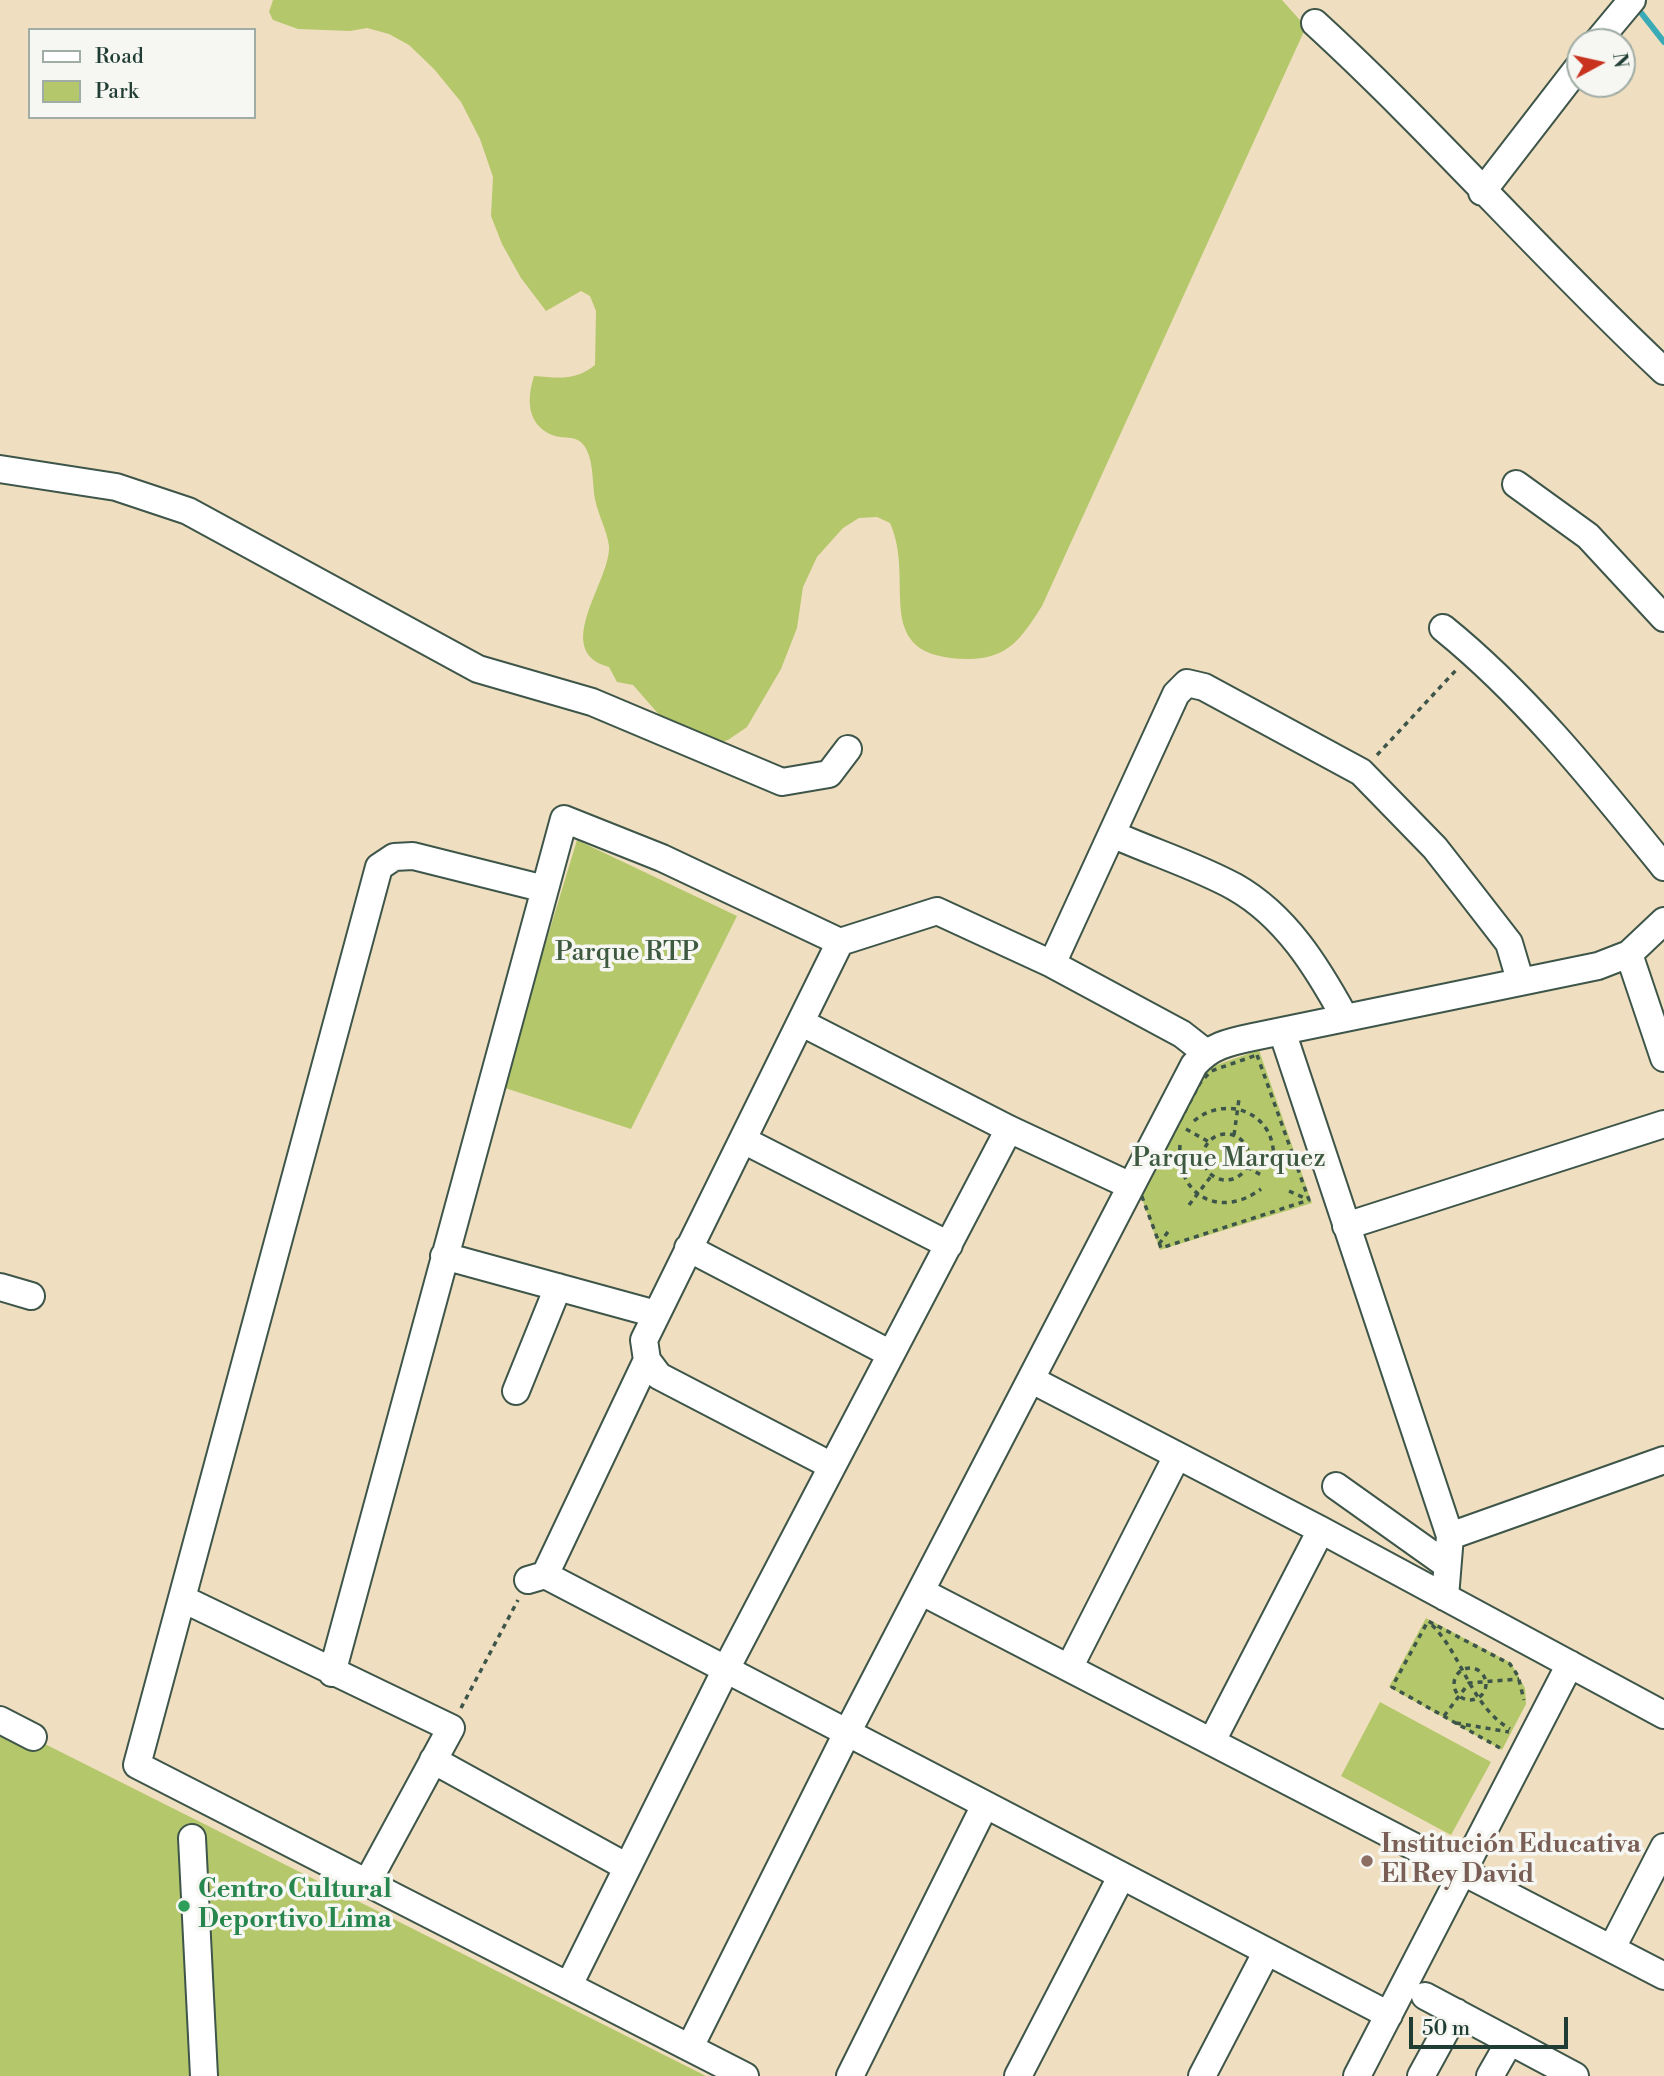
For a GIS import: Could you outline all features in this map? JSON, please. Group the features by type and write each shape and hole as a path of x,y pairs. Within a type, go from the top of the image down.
{"street":[{"path":"1608,28 1628,4"},
{"path":"1315,23 1664,371"},
{"path":"1482,192 1566,83"},
{"path":"0,468 116,487 188,510 478,669 592,702 782,782 829,774 848,749"},
{"path":"1516,484 1588,536 1664,618"},
{"path":"1443,628 1473,652 1588,774 1664,867"},
{"path":"1052,964 1176,694 1187,683 1204,687 1361,772 1435,848 1509,943 1517,961 1520,980"},
{"path":"332,1673 564,819 746,895 840,942 937,911 1052,964 1182,1034 1205,1052"},
{"path":"1112,834 1236,888 1278,920 1317,967 1344,1016"},
{"path":"545,889 413,856 394,857 379,867 137,1765 745,2076"},
{"path":"690,2048 847,1733 1194,1065 1205,1052 1220,1045 1344,1016 1598,966 1629,954 1664,921"},
{"path":"832,1466 659,1376 647,1360 645,1340 840,942"},
{"path":"1629,954 1664,1058"},
{"path":"802,1023 1009,1129 1131,1186"},
{"path":"1282,1031 1450,1536 1446,1597"},
{"path":"1346,1226 1664,1124"},
{"path":"569,1985 726,1669 1009,1129"},
{"path":"743,1140 949,1245"},
{"path":"688,1248 891,1354"},
{"path":"444,1256 656,1314"},
{"path":"0,1287 31,1296"},
{"path":"516,1391 558,1287"},
{"path":"647,1360 536,1578 726,1669 1389,2015"},
{"path":"1032,1380 1321,1530 1664,1714"},
{"path":"1069,1668 1177,1456"},
{"path":"1450,1536 1664,1460"},
{"path":"1336,1486 1447,1565"},
{"path":"1212,1741 1321,1530"},
{"path":"922,1592 1664,1976"},
{"path":"183,1599 451,1728 368,1881"},
{"path":"1357,2076 1570,1664"},
{"path":"433,1760 627,1867"},
{"path":"850,2076 985,1805"},
{"path":"192,1838 204,2076"},
{"path":"1612,1948 1664,1847"},
{"path":"1018,2076 1121,1877"},
{"path":"1202,2076 1266,1953"},
{"path":"1425,1996 1575,2076"},
{"path":"1421,2076 1456,2012"},
{"path":"1490,2076 1510,2041"}],"path":[{"path":"1361,772 1473,652"},
{"path":"1257,1055 1309,1200 1161,1248 1141,1194 1200,1083 1211,1071 1257,1055"},
{"path":"1234,1135 1238,1099"},
{"path":"1261,1188 1248,1199 1233,1203 1218,1203 1198,1194 1183,1176 1179,1161 1185,1131 1209,1110 1237,1109 1256,1118 1267,1130 1273,1145 1274,1168"},
{"path":"1234,1135 1248,1149 1247,1167 1234,1178 1220,1179 1212,1175 1205,1164 1205,1149 1215,1137 1234,1135"},
{"path":"1247,1167 1262,1176"},
{"path":"1189,1205 1212,1175"},
{"path":"1289,1191 1309,1200"},
{"path":"1159,1244 1170,1228"},
{"path":"451,1728 536,1578"},
{"path":"1428,1621 1451,1647 1478,1699 1497,1722 1510,1731"},
{"path":"1428,1621 1510,1664 1519,1679 1524,1702 1520,1711"},
{"path":"1428,1621 1392,1687 1500,1749"},
{"path":"1474,1668 1485,1679 1485,1690 1478,1699 1467,1701 1457,1695 1454,1680 1462,1670 1474,1668"},
{"path":"1444,1717 1457,1695 1469,1683 1485,1679 1519,1679"},
{"path":"1495,1760 1515,1720"},
{"path":"1454,1722 1510,1731"}],"green space":[{"path":"273,0 1282,0 1306,27 1042,606 1021,636 1004,650 982,658 937,655 917,646 906,631 901,613 897,546 890,523 877,517 859,518 843,528 817,557 803,587 797,628 781,669 747,727 728,740 710,745 670,727 633,685 617,682 609,667 592,659 584,646 588,614 607,561 609,546 595,499 590,459 585,447 578,440 552,435 543,430 533,417 530,393 534,376 574,376 595,365 596,311 590,296 581,291 546,311 521,278 502,244 491,216 493,177 480,139 461,102 434,69 409,45 389,34 367,28 350,31 298,29 273,20 269,12"},
{"name":"Parque RTP","path":"577,840 737,916 631,1129 502,1087"},
{"name":"Parque Marquez","path":"1259,1050 1312,1203 1160,1250 1140,1193 1193,1089 1211,1067"},
{"path":"1426,1618 1511,1663 1525,1688 1526,1704 1502,1750 1389,1687"},
{"path":"1380,1702 1491,1762 1451,1835 1341,1776"},
{"name":"Centro Cultural Deportivo Lima","path":"0,1720 29,1736 706,2076 0,2076"}],"waterway":[{"path":"1635,5 1664,42"}],"place":[{"name":"Institución Educativa El Rey David","path":"1367,1861"},
{"name":"Centro Cultural Deportivo Lima","path":"184,1906"}]}
